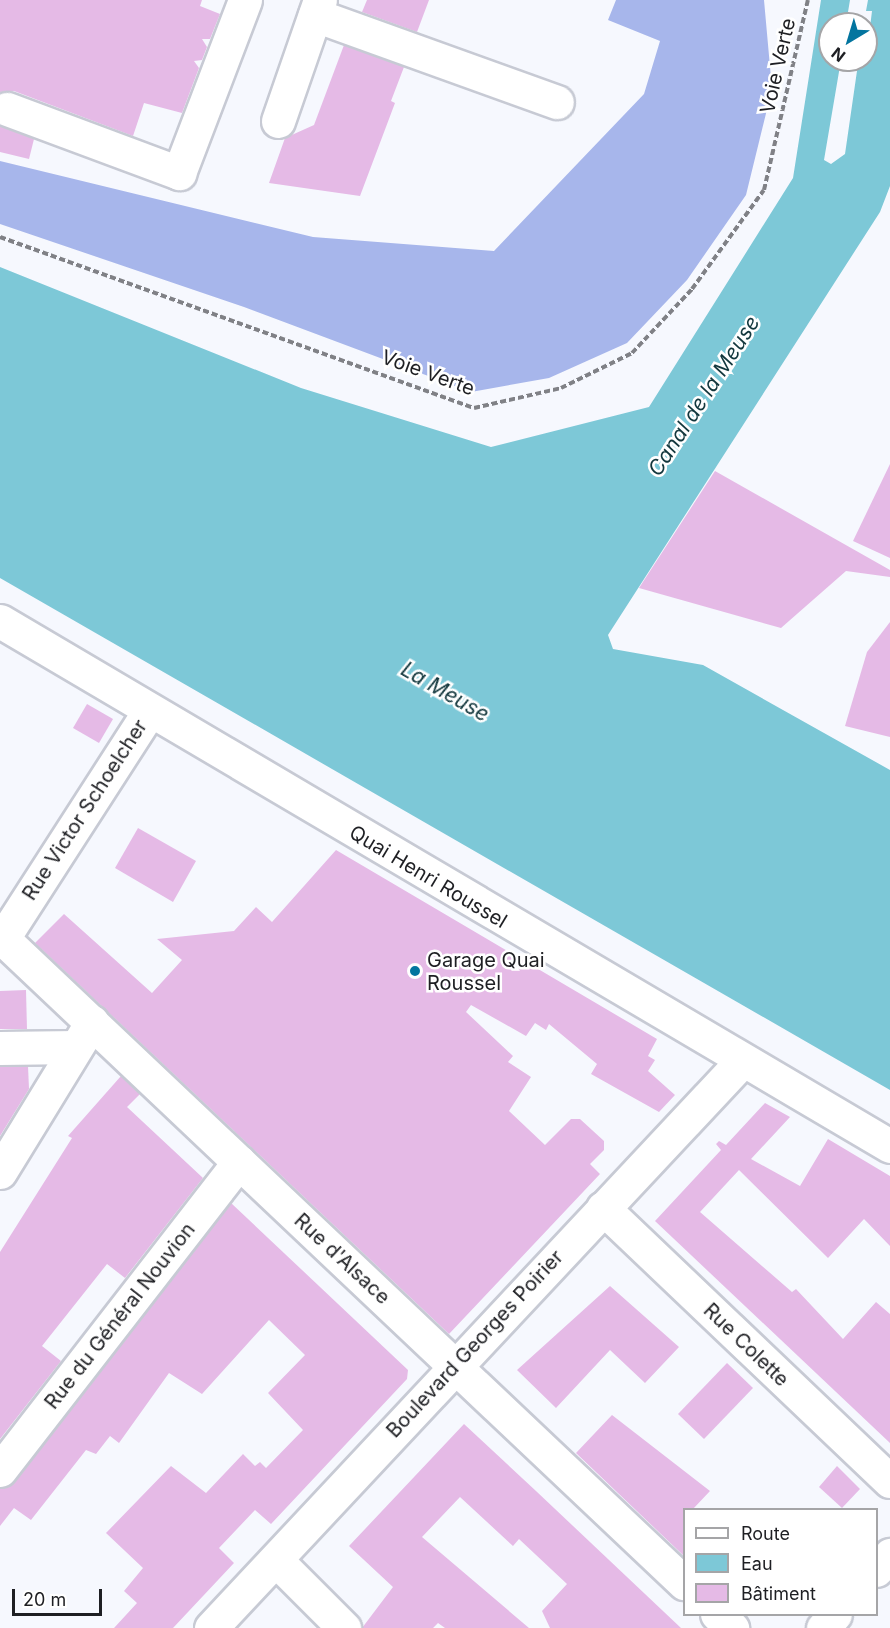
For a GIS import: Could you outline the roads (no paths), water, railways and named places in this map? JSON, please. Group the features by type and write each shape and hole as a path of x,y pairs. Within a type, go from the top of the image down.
{"street":[{"path":"7,109 179,173 245,0"},
{"path":"278,121 317,7 557,102"},
{"name":"Quai Henri Roussel","path":"0,621 148,712 741,1062 890,1146"},
{"name":"Rue Victor Schoelcher","path":"2,937 148,712"},
{"name":"Rue d'Alsace","path":"2,937 84,1035 239,1162 683,1582"},
{"path":"0,1048 84,1035"},
{"path":"0,1172 84,1035"},
{"name":"Boulevard Georges Poirier","path":"212,1628 277,1561 454,1365 741,1062"},
{"name":"Rue du Général Nouvion","path":"0,1470 239,1162"},
{"name":"Rue Colette","path":"603,1208 890,1482"},
{"path":"878,1568 890,1555"},
{"path":"277,1561 344,1628"},
{"path":"719,1616 732,1628"},
{"path":"823,1628 833,1616"}],"water":[{"path":"821,0 850,0 848,12 819,12"},
{"path":"868,0 890,0 890,186 880,212 608,635 613,649 703,665 890,770 890,1090 0,578 0,267 301,388 491,447 649,407 793,178 818,19 818,72 839,72 824,160 831,164 845,154 857,72 878,72 878,12 866,11"}],"place":[{"name":"Garage Quai Roussel","path":"415,971"}],"water label":[{"name":"Canal de la Meuse","path":"704,396"},
{"name":"La Meuse","path":"445,692"}]}
